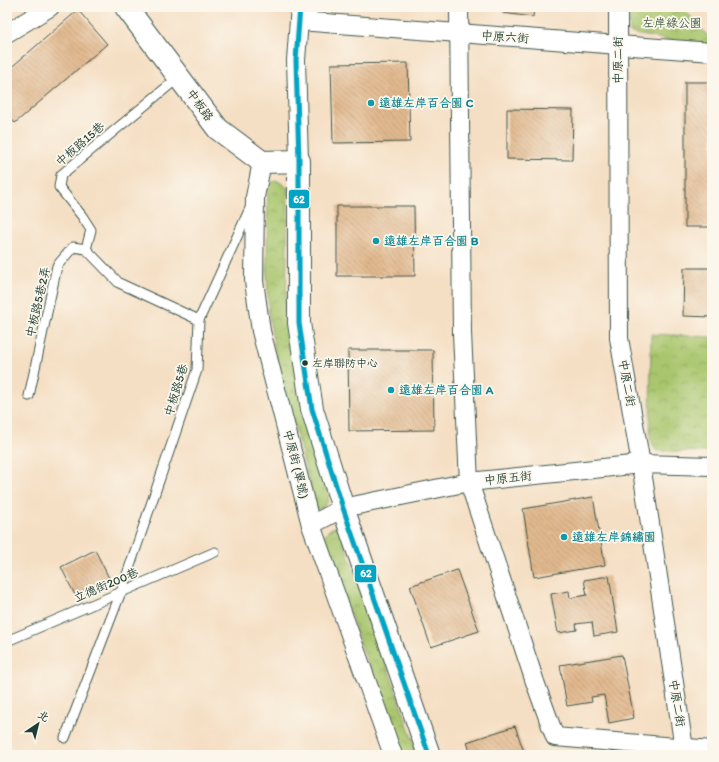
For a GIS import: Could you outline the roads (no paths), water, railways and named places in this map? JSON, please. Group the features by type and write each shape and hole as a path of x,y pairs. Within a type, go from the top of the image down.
{"street":[{"path":"7,33 50,7"},
{"name":"中板路","path":"126,7 218,129 262,162"},
{"path":"459,7 462,333 469,482 532,675 555,737 684,752 712,750"},
{"name":"中原二街","path":"618,7 619,338 641,464 684,752"},
{"path":"299,14 296,60 299,161 299,323 312,409 343,508 429,755"},
{"name":"中原六街","path":"299,14 459,33 712,52"},
{"path":"262,162 299,161"},
{"name":"中原街 (單號)","path":"262,162 255,197 254,280 261,331 311,525 393,755"},
{"name":"中原五街","path":"311,525 343,508 469,482 641,464 712,466"}],"lane":[{"name":"中板路15巷","path":"86,249 91,230 59,187 60,175 179,77"},
{"name":"中板路5巷","path":"66,738 121,592 197,370 199,320 255,197"},
{"name":"中板路5巷2弄","path":"29,396 58,266 73,247 86,249"},
{"path":"86,249 119,284 199,320"},
{"name":"立德街200巷","path":"7,641 215,552"}],"place":[{"name":"遠雄左岸百合園 C","path":"371,103"},
{"name":"遠雄左岸百合園 B","path":"376,241"},
{"name":"左岸聯防中心","path":"305,363"},
{"name":"遠雄左岸百合園 A","path":"391,390"},
{"name":"遠雄左岸錦繡園","path":"564,537"}],"park label":[{"name":"左岸綠公園","path":"672,23"}]}
